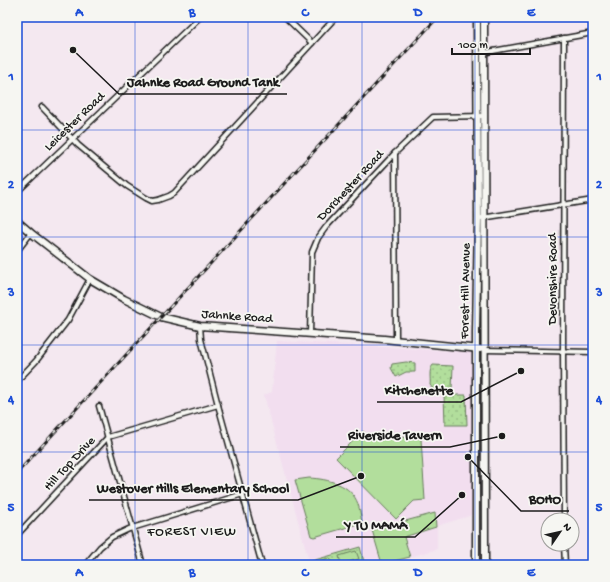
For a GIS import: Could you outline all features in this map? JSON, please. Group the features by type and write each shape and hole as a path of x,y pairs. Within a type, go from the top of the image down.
{"main road":[{"name":"Forest Hill Avenue","path":"477,17 481,53"},
{"name":"Forest Hill Avenue","path":"484,17 481,53 481,219 485,350 485,565"},
{"name":"Forest Hill Avenue","path":"476,565 476,348 481,219"},
{"name":"Jahnke Road","path":"17,221 30,233 90,279 124,299 161,317 200,326 396,340 485,350"}],"street":[{"name":"Leicester Road","path":"17,192 200,17"},
{"path":"285,17 312,43"},
{"path":"42,107 72,139 128,186 146,198 158,200 174,193 336,17"},
{"path":"481,53 593,33"},
{"name":"Devonshire Road","path":"564,38 562,351 564,512"},
{"name":"Dorchester Road","path":"310,334 312,252 326,227 395,153 433,117 481,116"},
{"path":"395,153 396,340"},
{"path":"481,219 593,200"},
{"path":"17,250 30,233"},
{"path":"17,381 36,361 68,320 90,279"},
{"path":"200,326 201,339 218,405 244,494 262,565"},
{"path":"485,350 593,352"},
{"name":"Hill Top Drive","path":"17,535 108,437 218,405"},
{"path":"99,406 143,565"},
{"path":"85,565 100,547 112,537 133,528 244,494"},
{"path":"564,552 565,565"}],"shaded area":[{"path":"277,341 472,352 472,515 437,526 437,549 384,565 310,565 264,395 272,392"}],"green space":[{"path":"406,362 415,363 415,372 406,372 396,377 391,368 392,364"},
{"path":"433,365 453,366 451,390 434,390 430,385 430,372"},
{"path":"444,395 466,395 467,425 445,425"},
{"path":"363,431 369,438 418,437 421,439 425,500 414,501 396,519 336,458"},
{"path":"309,478 331,481 344,487 350,492 355,497 358,504 362,523 314,537 311,536 295,480"},
{"path":"435,513 436,527 404,537 410,557 382,564 372,530"},
{"path":"360,547 365,565 309,565 308,562"},
{"path":"356,551 359,559 341,564 339,556"},
{"path":"330,558 333,565 313,565 313,563"}],"railway":[{"path":"17,473 438,17"}],"place":[{"name":"Jahnke Road Ground Tank","path":"73,50"},
{"name":"Kitchenette","path":"521,371"},
{"name":"Riverside Tavern","path":"502,436"},
{"name":"BOHO","path":"468,457"},
{"name":"Westover Hills Elementary School","path":"361,476"},
{"name":"Y TU MAMÁ","path":"462,495"}],"district":[{"name":"FOREST VIEW","path":"192,532"}]}
